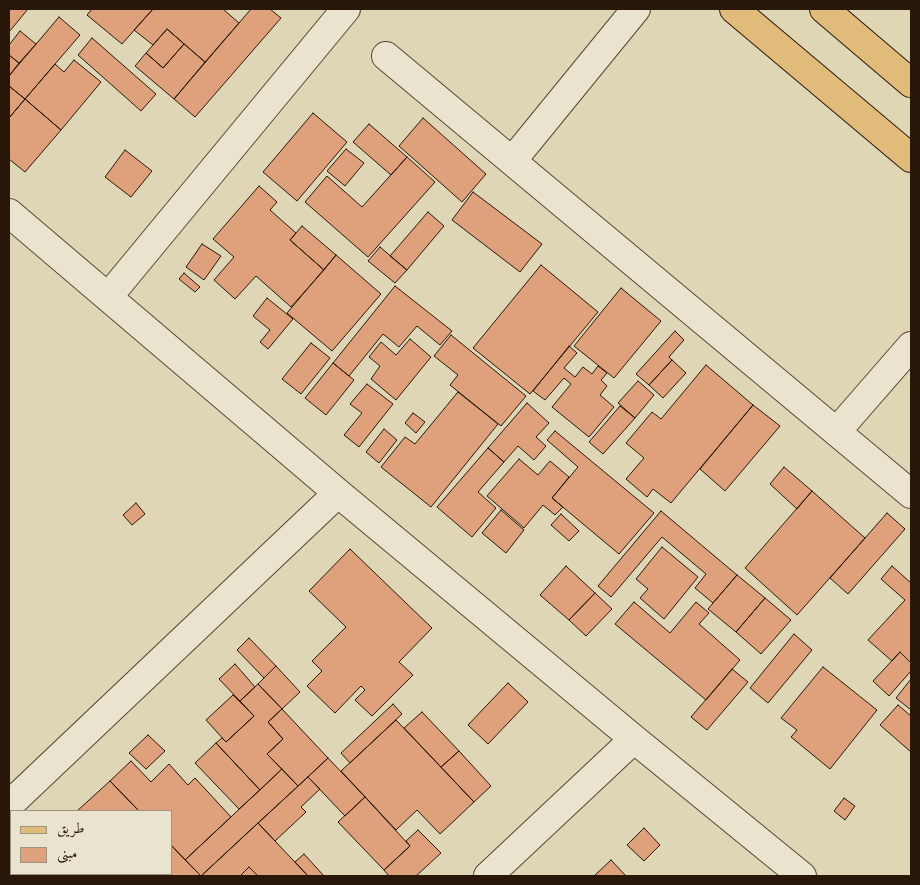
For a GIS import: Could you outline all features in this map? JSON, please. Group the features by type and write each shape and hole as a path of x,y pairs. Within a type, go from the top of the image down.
{"main road":[{"path":"734,9 911,158"},
{"path":"824,9 911,83"}],"street":[{"path":"108,298 346,9"},
{"path":"512,162 636,9"},
{"path":"386,56 911,494"},
{"path":"9,213 338,493 802,876"},
{"path":"837,431 911,346"},
{"path":"9,805 338,493"},
{"path":"488,876 634,739"}],"building":[{"path":"9,9 28,9 9,32"},
{"path":"92,9 153,9 122,44 87,15"},
{"path":"153,9 223,9 239,23 205,62 167,29 153,45 134,30"},
{"path":"251,9 270,9 281,18 195,117 174,99"},
{"path":"59,17 80,35 25,99 9,86 9,76"},
{"path":"167,29 184,44 163,68 146,53"},
{"path":"20,31 36,44 19,63 9,55 9,45"},
{"path":"92,38 156,94 141,111 78,55"},
{"path":"184,44 205,62 174,99 135,66 146,53 163,68"},
{"path":"9,55 19,63 9,76"},
{"path":"74,60 101,82 61,130 25,99 55,64 64,72"},
{"path":"9,86 25,99 9,118"},
{"path":"25,99 61,130 25,172 9,159 9,118"},
{"path":"313,113 347,142 297,201 263,172"},
{"path":"423,118 486,174 462,202 399,146"},
{"path":"369,124 407,157 391,175 353,142"},
{"path":"346,149 364,163 345,186 327,171"},
{"path":"125,150 152,171 131,197 105,177"},
{"path":"407,157 435,182 368,257 305,202 327,176 362,207"},
{"path":"259,186 277,202 270,210 296,233 290,240 324,270 291,307 256,276 235,299 214,280 234,257 213,239"},
{"path":"473,192 542,244 520,272 452,220"},
{"path":"428,212 444,226 407,270 390,256"},
{"path":"302,226 336,255 324,270 290,240"},
{"path":"202,244 221,256 204,280 186,267"},
{"path":"380,247 407,270 395,283 368,261"},
{"path":"336,255 381,294 332,351 287,313"},
{"path":"541,265 598,312 530,394 473,348"},
{"path":"184,273 200,287 195,292 179,279"},
{"path":"395,286 452,331 440,345 417,326 399,347 383,334 349,376 333,363"},
{"path":"621,288 661,321 614,378 574,346"},
{"path":"267,298 293,319 268,349 260,342 270,330 253,316"},
{"path":"675,331 684,340 669,357 672,360 649,385 636,374"},
{"path":"451,335 526,396 501,426 450,385 458,375 434,356"},
{"path":"410,339 431,357 396,400 371,379 380,366 369,357 381,342 396,355"},
{"path":"311,343 330,358 301,394 282,379"},
{"path":"569,346 577,353 564,368 575,377 583,367 592,374 598,366 607,373 601,380 607,386 600,395 614,407 589,437 552,407 571,384 564,378 545,400 533,391"},
{"path":"672,360 686,373 663,398 649,385"},
{"path":"333,363 354,380 326,415 305,398"},
{"path":"706,365 753,405 671,503 653,489 647,497 626,479 644,458 626,443 652,412 661,419"},
{"path":"638,381 654,395 635,418 618,403"},
{"path":"367,384 393,404 359,447 344,435 362,413 350,404"},
{"path":"458,392 498,424 431,507 381,467 405,437 415,444"},
{"path":"527,403 549,423 536,437 546,446 534,460 518,446 504,462 488,448"},
{"path":"753,405 780,426 725,491 700,469"},
{"path":"620,406 635,418 603,454 589,442"},
{"path":"413,413 425,422 416,433 405,423"},
{"path":"384,429 397,440 379,463 366,452"},
{"path":"555,431 654,513 619,554 552,498 578,467 547,440"},
{"path":"488,448 504,462 478,492 496,508 472,537 437,507"},
{"path":"519,459 538,475 550,461 569,477 552,498 563,507 555,515 543,505 524,528 487,496"},
{"path":"784,467 812,491 797,509 770,484"},
{"path":"812,491 865,538 797,615 745,568"},
{"path":"136,503 145,514 132,525 123,515"},
{"path":"501,510 524,530 506,553 482,533"},
{"path":"661,511 737,575 713,603 695,588 706,574 662,537 611,597 598,586"},
{"path":"887,513 905,529 848,594 830,578"},
{"path":"561,514 579,531 569,541 551,525"},
{"path":"662,547 698,577 664,619 640,598 648,589 636,579"},
{"path":"350,549 432,628 399,662 413,675 372,716 355,700 365,690 361,686 335,713 307,686 322,671 312,661 346,627 309,591"},
{"path":"566,566 595,593 569,620 540,595"},
{"path":"892,566 911,583 911,663 900,652 892,661 868,640 905,600 881,579"},
{"path":"737,575 765,598 736,632 708,609"},
{"path":"595,593 612,609 586,636 569,620"},
{"path":"765,598 791,620 761,654 736,632"},
{"path":"634,602 670,633 696,602 709,613 699,624 740,660 706,700 615,624"},
{"path":"794,634 812,650 768,703 750,688"},
{"path":"249,638 276,666 264,678 237,650"},
{"path":"900,652 911,663 911,671 889,696 873,681"},
{"path":"235,664 255,687 240,701 219,679"},
{"path":"276,666 300,692 282,709 258,684"},
{"path":"823,667 877,710 830,769 791,737 797,730 781,718"},
{"path":"732,669 748,682 707,730 691,717"},
{"path":"911,679 911,710 896,698"},
{"path":"508,683 528,702 488,744 468,725"},
{"path":"258,684 282,709 268,722 283,739 267,754 282,769 260,790 216,743 222,738 226,742 254,716 240,701"},
{"path":"233,695 254,716 226,742 206,720"},
{"path":"393,704 402,714 350,763 341,753"},
{"path":"898,705 911,716 911,752 880,725"},
{"path":"282,709 328,758 298,786 267,754 283,739 268,722"},
{"path":"422,712 459,751 441,767 404,728"},
{"path":"396,720 474,802 440,834 417,810 396,830 341,771"},
{"path":"148,735 165,751 146,769 129,753"},
{"path":"216,743 260,790 239,809 195,763"},
{"path":"459,751 491,786 474,802 441,767"},
{"path":"328,758 365,797 345,816 308,777"},
{"path":"131,761 151,782 169,764 188,785 195,778 231,817 185,860 172,846 172,810 138,810 110,781"},
{"path":"282,769 298,786 201,876 185,860"},
{"path":"308,777 320,789 301,807 306,812 275,841 258,823"},
{"path":"110,781 138,810 78,810"},
{"path":"365,797 410,846 384,870 338,822"},
{"path":"844,798 855,806 845,820 834,811"},
{"path":"258,823 308,876 258,876 249,867 240,876 201,876"},
{"path":"644,828 660,845 644,861 627,845"},
{"path":"418,830 441,853 416,876 389,876 384,870 410,846 406,841"},
{"path":"172,846 201,876 9,876 172,875"},
{"path":"304,854 324,876 308,876 295,862"},
{"path":"611,860 626,876 594,876"},
{"path":"249,867 258,876 240,876"}]}
